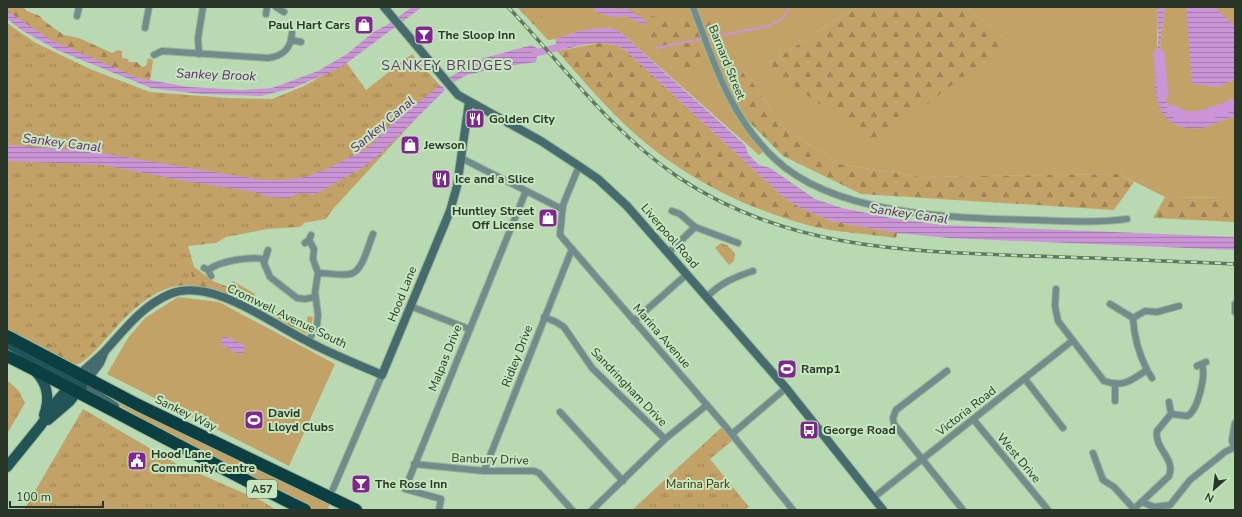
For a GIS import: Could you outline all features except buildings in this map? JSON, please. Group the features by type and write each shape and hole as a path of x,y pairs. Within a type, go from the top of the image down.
{"highway":[{"name":"Sankey Way","path":"7,336 145,427 220,468 305,510"},
{"name":"Sankey Way","path":"7,356 32,368 78,383 208,440 356,510"}],"main road":[{"name":"A57","path":"7,343 78,383"},
{"path":"32,368 42,379 48,396 48,406 42,425"},
{"path":"7,468 42,425 58,412 78,383"}],"street":[{"path":"77,16 79,7"},
{"path":"145,28 148,7"},
{"path":"199,54 198,38 203,7"},
{"path":"266,7 266,14"},
{"path":"276,7 284,12"},
{"name":"Liverpool Road","path":"384,7 448,84 469,102 528,134 580,166 598,179 627,206 786,388 883,510"},
{"name":"Barnard Street","path":"693,7 725,92 743,123 776,161 818,188 857,202 898,211 982,219 1092,221 1128,219"},
{"path":"154,55 162,51 268,58 283,53 292,37 301,42"},
{"name":"Hood Lane","path":"333,488 450,211 457,186 469,102"},
{"path":"461,158 562,209"},
{"name":"Marina Avenue","path":"580,166 562,209 560,235 732,434 792,510"},
{"name":"Malpas Drive","path":"439,510 441,499 405,489 526,191"},
{"path":"672,211 680,214 695,227 738,243"},
{"path":"668,253 695,227"},
{"path":"318,273 350,274 358,271 362,265 373,234"},
{"path":"308,240 314,249 313,259 318,273 315,288 318,320 308,342"},
{"name":"Ridley Drive","path":"484,471 572,249"},
{"path":"268,250 264,258 265,268 270,277 294,296 301,299 315,297"},
{"path":"208,272 218,265 252,257 264,258"},
{"path":"707,297 728,280 753,271"},
{"path":"634,321 687,274"},
{"path":"1056,289 1055,306 1058,322 1104,381 1115,385 1125,383 1147,370"},
{"name":"Cromwell Avenue South","path":"78,383 124,328 148,306 168,295 189,291 204,291 232,301 308,342 382,375"},
{"path":"1110,304 1133,318"},
{"path":"1235,304 1235,312"},
{"path":"410,306 469,329"},
{"path":"1133,318 1145,311 1156,312 1179,306"},
{"name":"Sandringham Drive","path":"544,317 564,327 592,368 665,439"},
{"path":"1133,318 1134,336 1140,356 1152,378"},
{"name":"Victoria Road","path":"873,498 1072,341"},
{"path":"1171,414 1187,416 1194,410 1204,378 1202,364"},
{"path":"947,371 896,410 893,415 894,424 963,510"},
{"path":"1025,379 1063,428"},
{"path":"1115,385 1115,401"},
{"path":"732,434 786,388"},
{"path":"1169,402 1171,414"},
{"path":"592,510 665,439 707,405"},
{"path":"560,412 623,481"},
{"path":"1093,453 1103,480 1114,487 1134,510 1164,482 1170,473 1170,462 1158,445 1157,435 1159,428 1171,414"},
{"name":"West Drive","path":"973,419 1048,510"},
{"path":"1142,502 1154,507 1170,504 1190,480 1234,448 1232,440 1235,423"},
{"name":"Banbury Drive","path":"414,464 484,471 534,471 539,473 572,510"}],"green space":[{"path":"7,7 23,7 27,11 40,16 44,21 64,35 79,38 112,53 118,50 122,51 122,58 128,59 129,62 137,62 142,67 146,66 148,58 153,60 150,81 116,72 116,69 108,68 62,48 7,13"},
{"path":"517,7 529,7 538,11 543,18 540,24 533,24"},
{"path":"532,7 593,7 596,12 612,17 625,16 634,20 640,16 640,12 630,7 677,7 688,20 641,16 646,21 658,55 705,7 856,7 766,65 1008,42 967,7 1158,7 1156,88 1176,125 1199,128 1235,116 1235,198 1165,197 1119,174 921,177 839,164 785,129 744,70 732,90 746,119 743,123 766,150 759,155 620,32 579,31 556,39 548,40 533,24 540,24"},
{"path":"593,7 630,7 640,12 640,15 687,20 677,7 705,7 714,28 694,70 687,69 668,62 653,48 644,21 640,16 612,17 596,12"},
{"path":"856,7 967,7 1008,42 875,144 766,65"},
{"path":"1165,7 1235,7 1235,104 1192,118 1170,107 1164,96 1159,71 1160,45"},
{"path":"7,23 34,42 90,69 150,92 228,98 272,99 304,86 346,62 366,90 412,54 443,89 334,208 326,219 184,243 193,280 174,284 157,290 142,298 115,319 78,359 7,321"},
{"path":"599,43 615,45 625,50 781,195 799,207 831,221 897,233 896,238 825,229 787,219 732,197 682,170 658,153 614,114 557,51"},
{"path":"744,70 785,129 839,164 921,177 1119,174 1134,182 1114,210 861,194 783,156 746,119 732,90"},
{"path":"1165,197 1235,198 1235,222 1153,218"},
{"path":"304,221 303,225 299,227 267,229 226,237 216,243 188,246 194,267 213,281 228,287 233,281 255,294 255,299 300,326 306,323 308,316 313,317 310,330 306,334 243,301 208,289 192,286 177,286 170,288 146,300 124,319 92,354 79,364 71,364 7,331 7,296 164,244"},
{"path":"721,243 727,245 735,253 734,261 729,265 715,248"},
{"name":"David Lloyd Clubs","path":"178,297 219,302 335,364 289,466 107,374 128,338 145,318"},
{"path":"7,380 19,391 25,403 7,434"},
{"path":"93,387 330,503 328,508 332,510 312,510 251,480 173,438 104,396"},
{"path":"83,409 175,463 262,501 276,510 24,510"},
{"name":"Marina Park","path":"722,427 733,440 710,459 749,507 745,510 632,510"}],"shaded area":[{"name":"Sankey Brook","path":"412,7 422,7 340,68 293,88 261,96 201,94 151,88 57,50 23,31 7,19 7,11 51,40 138,78 189,87 242,90 272,88 318,71 347,54 375,31 387,25"},
{"path":"593,7 616,7 616,10 626,8 646,21 646,26 625,16 612,17 596,12"},
{"path":"1158,7 1165,7 1160,45 1159,71 1164,96 1170,107 1178,113 1192,118 1235,104 1235,116 1203,128 1185,128 1169,120 1162,111 1157,101 1155,89"},
{"path":"1186,7 1215,7 1235,27 1235,80 1217,87 1192,84"},
{"path":"611,28 620,32 745,145 748,154 759,165 770,168 815,199 842,208 897,219 944,225 1235,237 1235,250 949,238 897,233 831,221 799,207 781,195 625,50 617,46 600,43 557,51 553,47 556,44 556,39 579,31"},
{"path":"532,45 538,49 543,48 546,54 537,56 536,62 501,67 467,75 454,82 450,77 481,59"},
{"path":"441,85 445,90 379,155 362,168 314,195 300,193 289,198 269,197 255,192 180,180 104,165 7,161 7,145 89,151 262,180 284,180 305,177 325,170 367,148 399,117"},
{"path":"224,336 246,346 241,355 220,344"}],"waterway":[{"name":"Sankey Canal","path":"656,48 769,26 783,18 789,7"},
{"name":"Sankey Canal","path":"535,53 564,46"},
{"name":"Sankey Brook","path":"1159,54 1163,94"},
{"name":"Sankey Brook","path":"1172,110 1179,114 1195,117 1212,113 1235,104"}],"railway":[{"path":"508,7 588,96 630,139 653,159 678,177 719,201 761,219 804,232 848,242 893,248 938,252 1235,264"}],"place":[{"name":"Paul Hart Cars","path":"364,25"},
{"name":"The Sloop Inn","path":"424,35"},
{"name":"Golden City","path":"475,119"},
{"name":"Jewson","path":"410,145"},
{"name":"Ice and a Slice","path":"441,179"},
{"name":"Huntley Street Off License","path":"548,218"},
{"name":"Ramp1","path":"787,369"},
{"name":"David Lloyd Clubs","path":"254,420"},
{"name":"George Road","path":"809,430"},
{"name":"Hood Lane Community Centre","path":"137,461"},
{"name":"The Rose Inn","path":"361,484"}],"district":[{"name":"SANKEY BRIDGES","path":"447,65"}]}
